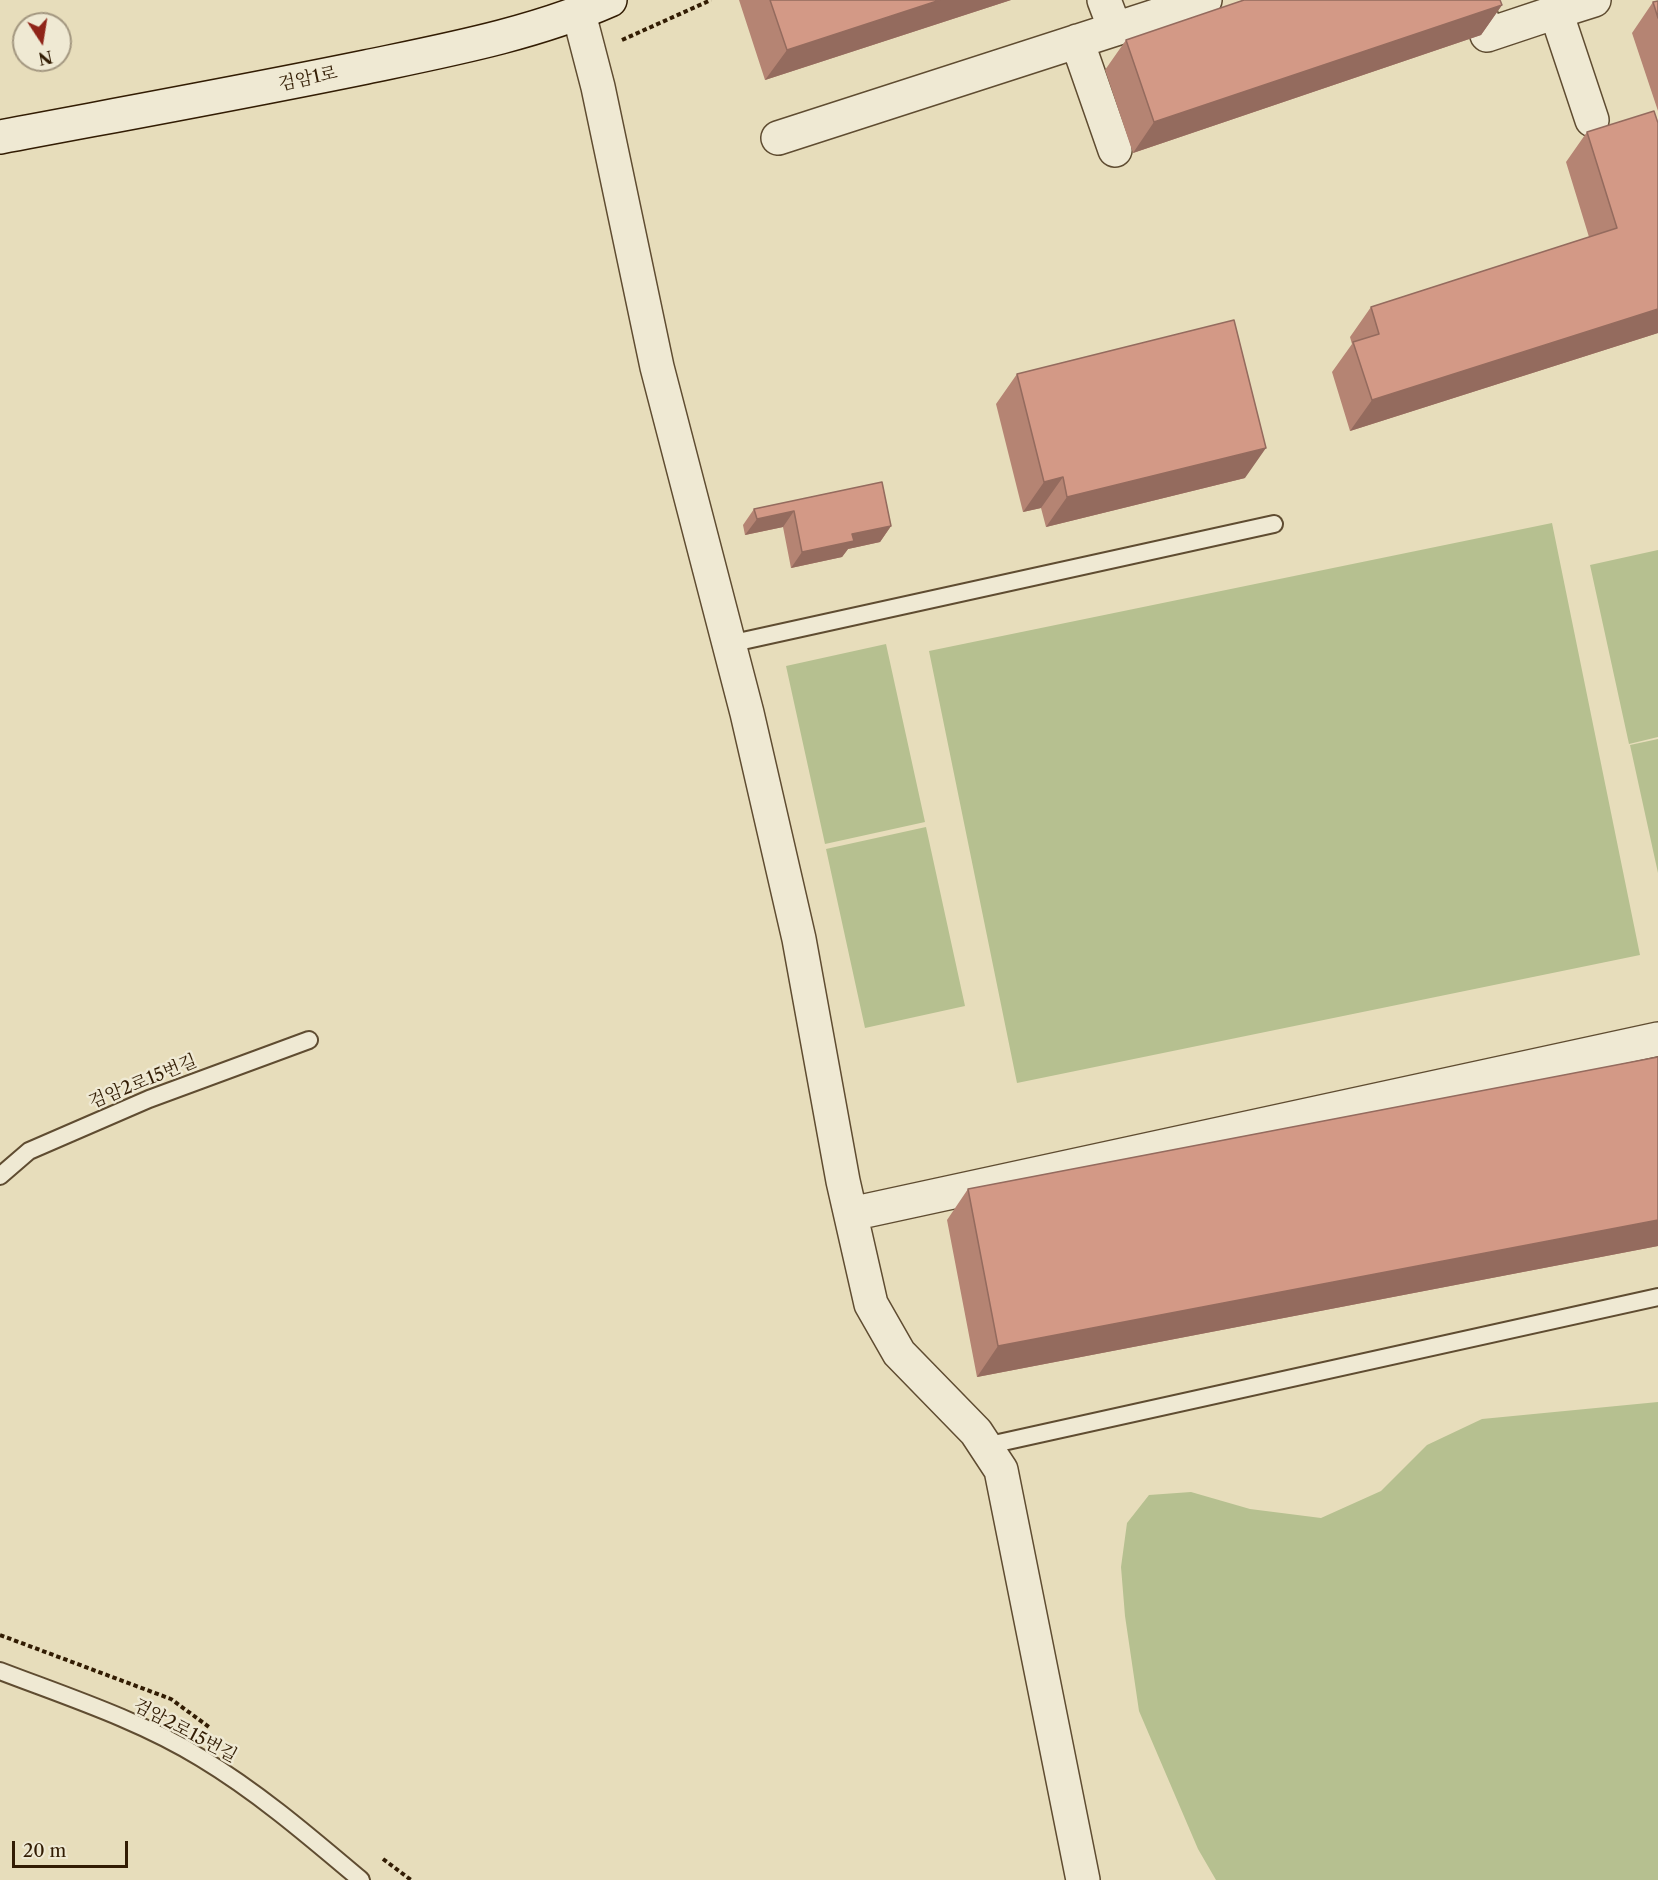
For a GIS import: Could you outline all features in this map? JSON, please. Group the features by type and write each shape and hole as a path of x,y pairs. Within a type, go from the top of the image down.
{"street":[{"name":"검암1로","path":"0,137 284,84 448,50 579,14 610,0"},
{"path":"778,138 1077,41 1109,15 1204,0"},
{"path":"1476,0 1487,35 1594,0"},
{"path":"1556,12 1592,120"},
{"path":"579,14 598,87 657,367 729,645 799,939 851,1214 871,1304 899,1353 976,1432 1001,1470 1083,1880"},
{"path":"1077,41 1115,150"},
{"path":"851,1214 1658,1039"}],"lane":[{"path":"729,645 1274,524"},
{"name":"검암2로15번길","path":"0,1176 28,1151 149,1099 309,1040"},
{"path":"985,1446 1658,1298"},
{"name":"검암2로15번길","path":"0,1671 125,1720 200,1757 268,1802 361,1880"}],"green space":[{"path":"1552,523 1640,955 1017,1083 929,651"},
{"path":"1658,550 1658,737 1629,744 1590,565"},
{"path":"886,644 925,822 825,844 786,666"},
{"path":"1658,739 1658,873 1630,745"},
{"path":"926,827 965,1006 865,1028 826,849"},
{"path":"1658,1402 1658,1880 1216,1880 1198,1849 1139,1711 1125,1616 1121,1567 1127,1523 1149,1495 1191,1492 1250,1509 1321,1518 1381,1491 1427,1445 1482,1419"}],"building":[{"path":"770,0 940,0 787,50"},
{"path":"1244,0 1500,0 1502,5 1154,122 1126,40"},
{"path":"1658,1 1658,18 1653,2"},
{"path":"1654,111 1658,123 1658,309 1372,400 1353,342 1379,334 1371,307 1617,228 1587,132"},
{"path":"1234,320 1266,448 1067,497 1063,477 1044,482 1017,374"},
{"path":"882,482 891,526 852,534 854,541 802,552 794,511 757,519 754,509"},
{"path":"1658,1057 1658,1220 998,1346 968,1189"}]}
